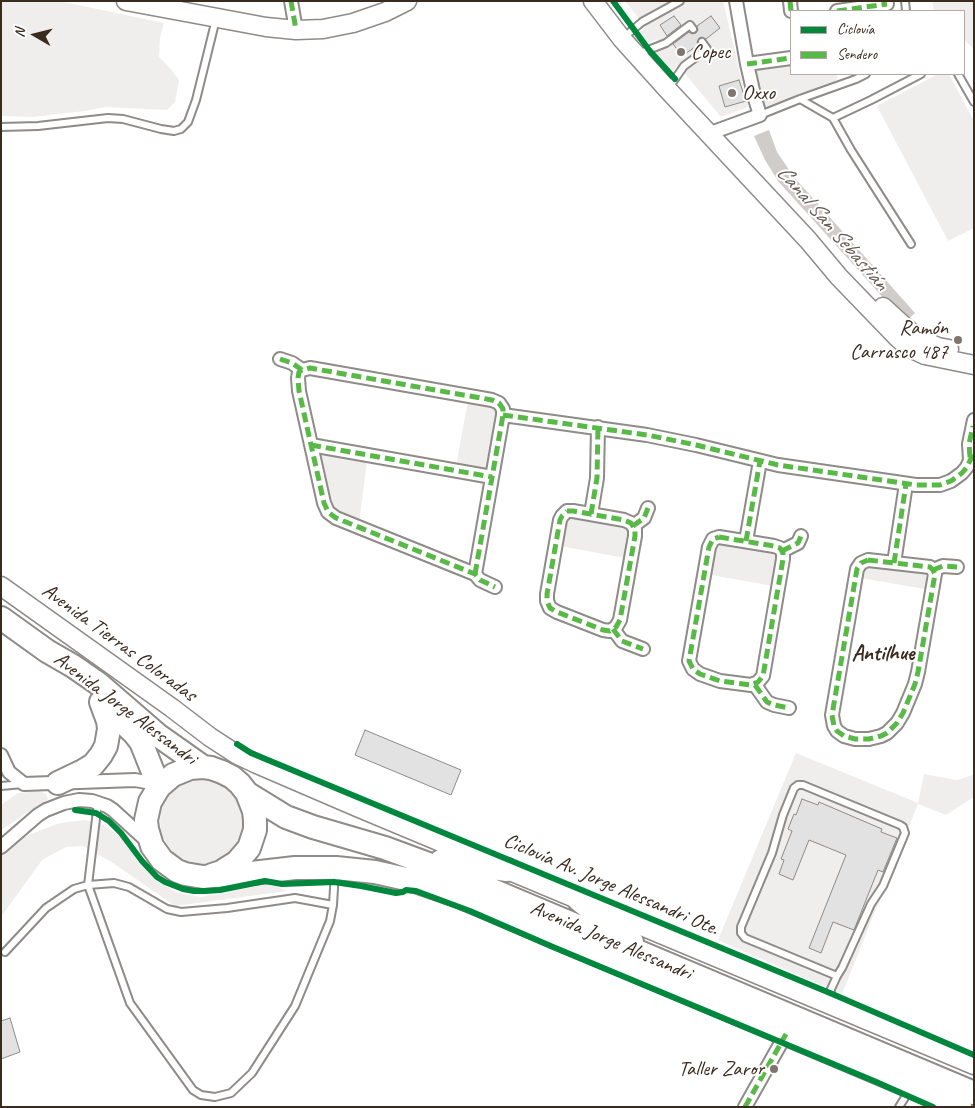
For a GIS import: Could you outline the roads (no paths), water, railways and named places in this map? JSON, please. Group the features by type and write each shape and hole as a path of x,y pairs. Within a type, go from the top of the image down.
{"highway":[{"name":"Avenida Jorge Alessandri","path":"1,618 99,684 159,736 207,768"},
{"name":"Avenida Jorge Alessandri","path":"48,651 68,673 134,732 141,742 159,787"},
{"path":"58,783 83,772 102,755 106,746 109,729 101,702"},
{"name":"Avenida Jorge Alessandri","path":"212,875 230,868 244,856 252,839 255,820 247,793 232,777 207,768 190,768 173,775 159,787 150,802 146,820 152,846 162,860 177,871 194,876 243,874 295,868 336,868 375,872 437,888 954,1105"},
{"name":"Avenida Jorge Alessandri","path":"247,793 286,817 313,827 362,840 442,869 974,1093"},
{"path":"408,856 507,870"},
{"path":"579,900 652,959"}],"street":[{"path":"126,1 266,27 296,30 323,29 353,23 385,12 407,1"},
{"path":"291,1 296,30"},
{"path":"593,1 636,55 808,240 838,277 902,342 925,355 974,366"},
{"path":"708,134 760,116 747,64 736,1"},
{"path":"844,10 887,4"},
{"path":"747,64 790,58"},
{"path":"808,240 920,339 938,346 974,354"},
{"path":"280,359 292,363 302,370"},
{"path":"475,574 503,415 503,409 499,403 492,400 310,368 302,370 298,374 297,384 325,508 332,515 475,574 480,580 495,587"},
{"path":"503,415 598,427 671,439 802,470 925,486 945,484 962,473 971,452 973,424"},
{"path":"591,514 597,478 598,427"},
{"path":"311,445 492,477"},
{"path":"746,541 760,461"},
{"path":"894,563 906,484"},
{"path":"633,526 644,518 648,508"},
{"path":"570,511 591,514 624,520 631,523 635,529 620,620 616,627 610,631 556,612 550,608 547,601 546,594 562,516 570,511"},
{"path":"782,551 798,544 801,536"},
{"path":"719,537 746,541 774,546 782,551 784,558 764,672 761,680 755,685 720,681 695,672 690,666 689,661 710,544 713,539 719,537"},
{"path":"866,560 894,563 930,567 933,570 934,576 918,672 903,713 892,728 881,736 863,740 848,738 837,731 832,715 858,569 861,563 866,560"},
{"path":"933,570 943,566 957,567"},
{"name":"Avenida Tierras Coloradas","path":"1,586 236,754"},
{"path":"613,630 622,641 643,649"},
{"path":"755,685 767,702 789,708"},
{"path":"207,768 214,757 214,749 210,737"},
{"name":"Avenida Jorge Alessandri","path":"236,754 507,870 974,1065"},
{"path":"1,755 9,772 24,784 135,780 159,787"},
{"path":"1,847 46,810 73,801 86,800 98,802 113,810 152,846"},
{"path":"745,1107 786,1034"}],"lane":[{"path":"622,39 642,22 680,1"},
{"path":"1,126 47,125 108,118 123,119 174,131 181,129 188,122 196,100 216,18"},
{"path":"636,55 666,43 690,25 693,29"},
{"path":"668,90 684,66 707,49 702,42"},
{"path":"760,116 864,75"},
{"path":"833,118 919,75"},
{"path":"959,75 974,102"},
{"path":"800,99 833,118 851,150 911,244"},
{"path":"1,786 24,784"},
{"path":"830,1005 831,989 836,976 842,968 871,904 883,886 905,833 900,826 798,785 794,788 783,815 772,853 741,927 741,933 745,938 836,976"},
{"path":"98,802 88,885 130,1003 192,1090 201,1095 216,1097 231,1093 252,1073 295,1006 330,921 336,868"},
{"path":"5,952 46,908 74,889 88,885 114,883 130,887 167,909 181,912 227,908 295,898 333,905"},
{"path":"899,1107 911,1086"}],"water":[{"name":"Canal San Sebastián","path":"769,130 777,152 794,177 915,313 905,322 778,181 765,160 754,136"}],"place":[{"name":"Copec","path":"681,52"},
{"name":"Oxxo","path":"732,93"},
{"name":"Ramón Carrasco 487","path":"958,340"},
{"name":"Taller Zaror","path":"774,1069"}],"district":[{"name":"Antilhue","path":"883,654"}]}
